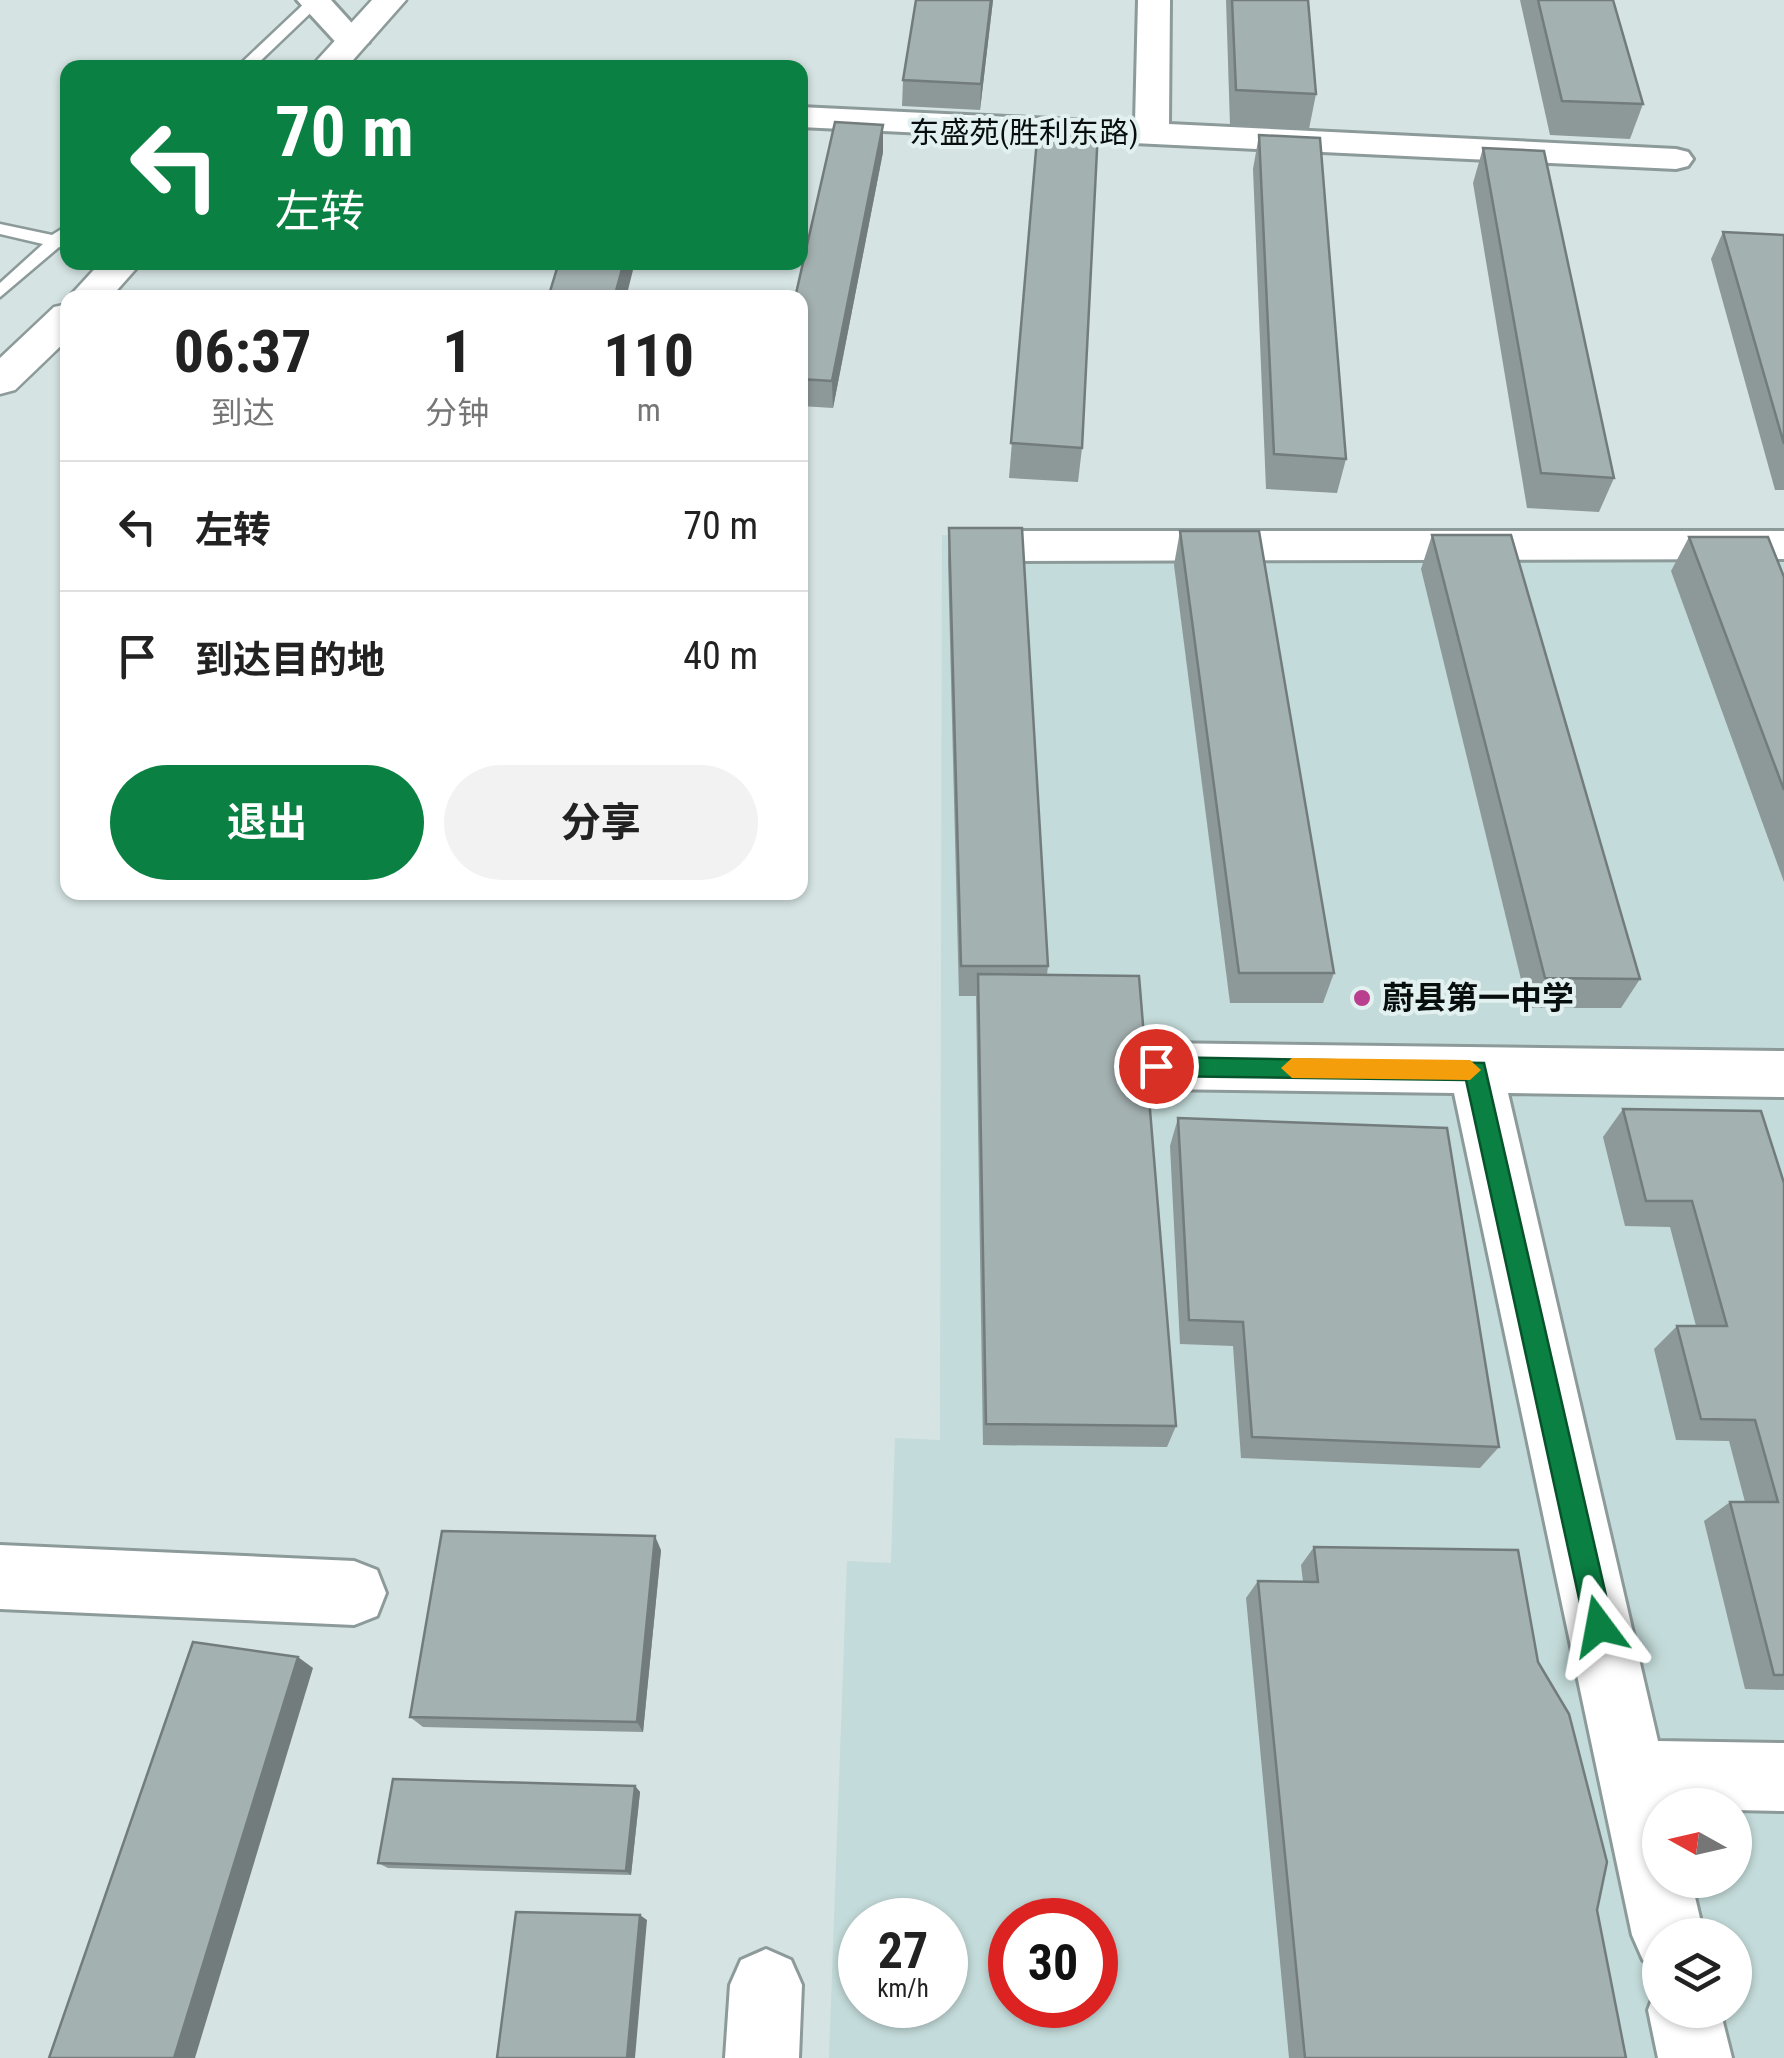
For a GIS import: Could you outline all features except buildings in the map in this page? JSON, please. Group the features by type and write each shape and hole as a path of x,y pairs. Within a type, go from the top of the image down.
{"main road":[{"path":"335,60 390,0"},
{"path":"95,290 115,270"},
{"path":"0,380 60,324"}],"street":[{"path":"1152,131 1154,0"},
{"path":"314,1 354,42"},
{"path":"808,118 1152,131 1676,159"},
{"path":"996,546 1784,545"},
{"path":"1156,1066 1784,1074"},
{"path":"1476,1070 1664,1918"},
{"path":"0,1578 354,1593"},
{"path":"1632,1774 1784,1777"},
{"path":"762,2058 766,1985"},
{"path":"1688,2028 1695,2058"}],"lane":[{"path":"252,60 314,1"},
{"path":"0,229 60,237"},
{"path":"0,292 60,241"}],"shaded area":[{"name":"蔚县第一中学","path":"942,535 1784,558 1784,2058 829,2058 847,1561 891,1563 895,1438 940,1440"}],"slow traffic":[{"path":"1292,1068 1470,1070"}],"place":[{"name":"蔚县第一中学","path":"1362,998"}],"district":[{"name":"东盛苑(胜利东路)","path":"1024,133"}],"route":[{"path":"1156,1066 1476,1070 1599,1626"}]}
